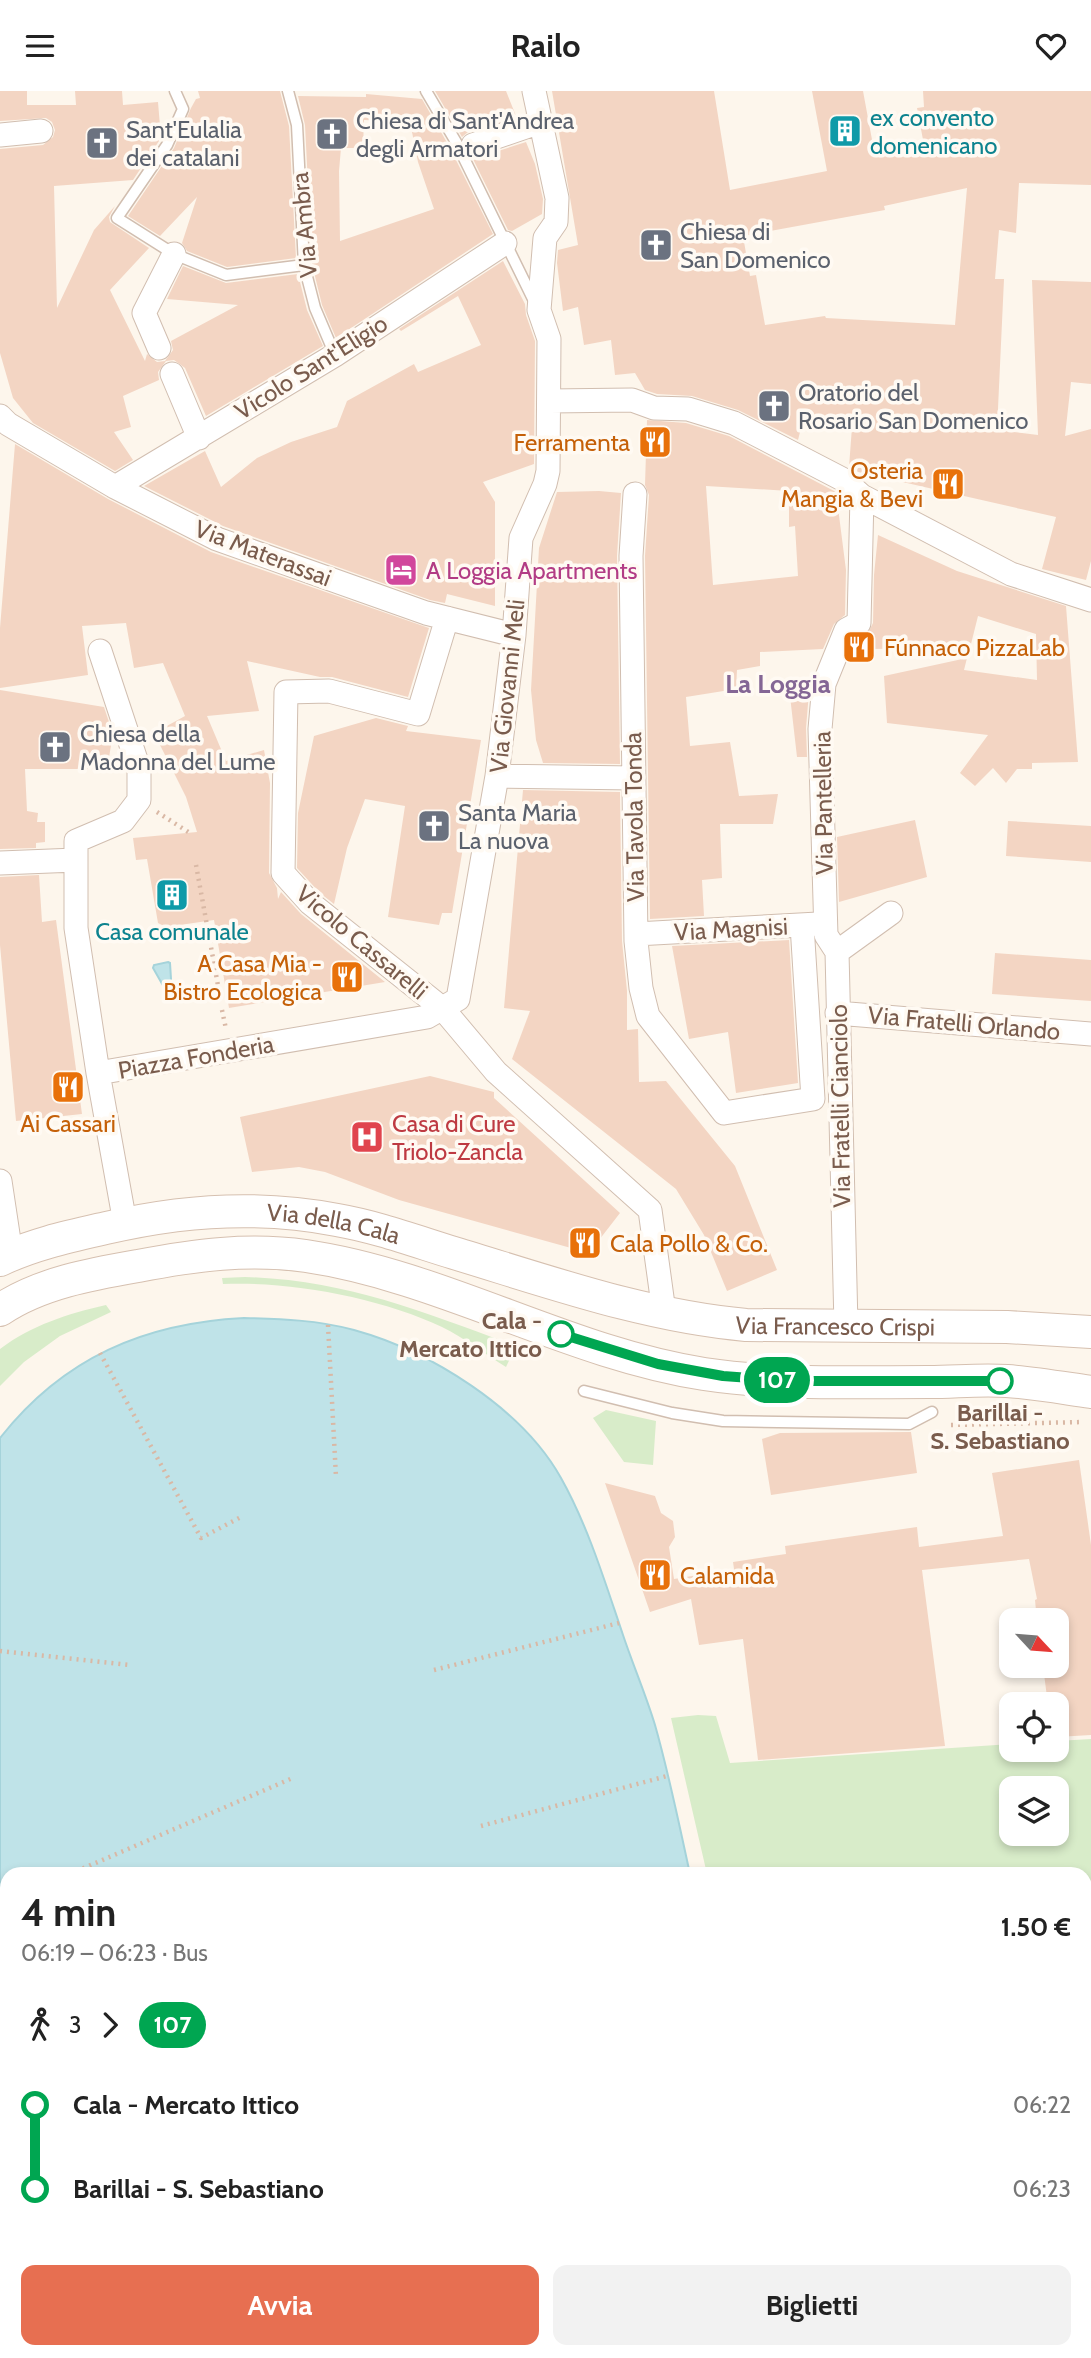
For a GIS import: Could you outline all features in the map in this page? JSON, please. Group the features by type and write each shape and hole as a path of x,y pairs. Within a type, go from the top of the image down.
{"main road":[{"name":"Via della Cala","path":"6,1257 67,1237 125,1223 194,1213 238,1210 282,1212 338,1220 387,1232 604,1299 664,1313"},
{"name":"Via della Cala","path":"0,1310 43,1289 109,1271 200,1255 261,1253 303,1256 370,1270 617,1353 704,1374 793,1381 1006,1381"},
{"name":"Via Francesco Crispi","path":"664,1313 746,1325 1007,1327"},
{"path":"1007,1327 1091,1318"},
{"path":"1007,1327 1091,1332"},
{"path":"1006,1381 1091,1376"},
{"path":"1006,1381 1091,1392"}],"street":[{"path":"534,91 557,198 556,222 545,237 539,310"},
{"path":"474,145 540,122"},
{"path":"0,135 41,131"},
{"name":"Vicolo Sant'Eligio","path":"115,487 335,355 505,243"},
{"path":"159,348 144,313 174,254"},
{"name":"Via Giovanni Meli","path":"443,1009 458,999 498,776 514,635 521,538 548,471 549,339 539,310"},
{"path":"172,374 199,438"},
{"path":"550,401 632,400 654,408 688,409 734,423 844,480 862,496 1011,574 1091,600"},
{"name":"Via Materassai","path":"2,426 28,436 115,487 217,539 426,613 514,635"},
{"name":"Via Tavola Tonda","path":"635,493 631,556 636,934 641,988 648,1016 724,1114 813,1099 802,925"},
{"name":"Via Pantelleria","path":"837,952 826,935 820,729 824,684 846,630 859,622 862,496"},
{"name":"Vicolo Cassarelli","path":"447,618 418,714 329,691 286,692 282,873 310,903 443,1009 496,1072 650,1210 664,1313"},
{"path":"98,1073 76,928 76,841 122,821 139,800 139,769 100,651"},
{"path":"498,776 634,778"},
{"path":"0,863 76,860"},
{"path":"837,952 891,913"},
{"name":"Via Magnisi","path":"636,934 826,924"},
{"name":"Via Fratelli Cianciolo","path":"837,952 846,1325"},
{"name":"Piazza Fonderia","path":"125,1223 98,1073 426,1017 443,1009"},
{"name":"Via Fratelli Orlando","path":"837,1013 1091,1034"},
{"path":"0,1181 6,1257"}],"lane":[{"path":"175,91 183,109 167,145 117,218 174,254 226,275 304,265"},
{"name":"Via Ambra","path":"288,91 298,125 304,265 315,308 335,355"},
{"path":"426,91 456,142 539,310"},
{"path":"584,1391 673,1413 723,1421 909,1424 932,1412"}],"path":[{"path":"139,800 190,833"},
{"path":"196,865 219,991"},
{"path":"328,1325 336,1477"},
{"path":"100,1353 201,1538 241,1517"},
{"path":"951,1425 1091,1422"},
{"path":"434,1670 619,1623"},
{"path":"0,1651 130,1665"},
{"path":"481,1826 667,1776"},
{"path":"86,1867 295,1777"}],"green space":[{"path":"222,1278 282,1279 351,1291 416,1310 516,1346 506,1367 442,1327 392,1308 335,1293 277,1285 223,1284"},
{"path":"106,1305 111,1312 60,1336 24,1362 0,1386 0,1349 50,1321"},
{"path":"606,1410 656,1421 653,1465 624,1462 593,1418"},
{"path":"716,1716 730,1763 999,1745 999,1762 1069,1762 1069,1740 1091,1739 1091,1867 705,1867 671,1718"}],"water":[{"path":"168,962 172,995 169,996 153,968 154,965"},
{"path":"244,1318 299,1321 354,1330 413,1352 443,1368 498,1406 523,1428 544,1452 561,1478 588,1535 655,1725 688,1867 0,1867 0,1438 24,1410 79,1366 139,1337 207,1321"}],"building":[{"path":"0,91 27,91 27,105 76,105 75,91 122,91 123,105 158,102 161,138 133,180 54,186 57,308 94,230 115,206 109,217 110,222 149,248 110,290 145,361 147,354 157,362 165,361 173,350 171,341 238,305 167,299 183,266 226,283 298,274 307,310 323,346 206,416 185,368 174,360 166,361 158,372 159,380 123,396 131,427 114,432 133,460 115,471 33,423 13,398 0,353 0,149 43,145 53,137 55,130 52,122 46,118 0,121"},
{"path":"198,91 280,91 289,126 296,258 227,267 187,251 182,243 197,197 160,236 128,216 174,148 191,108 196,99 200,98"},
{"path":"435,91 506,91 516,116 468,132 462,137"},
{"path":"552,91 714,91 730,190 827,171 812,91 863,91 875,156 924,145 917,108 924,107 923,91 1091,91 1091,185 1019,183 1016,233 999,230 995,279 1004,279 997,430 1038,435 1032,280 1091,282 1091,384 1071,382 1065,436 1091,429 1091,561 1086,580 1042,569 1056,517 854,471 849,467 852,427 803,420 798,440 738,410 692,396 657,394 645,390 635,373 615,375 611,340 584,345 578,307 563,311 558,250 578,245","holes":["967,188 955,325 825,316 765,325 756,275 750,276 743,236 885,210 884,206"]},
{"path":"366,94 422,99 493,234 336,338 322,305 312,264 305,125 298,96 366,97","holes":["364,120 410,122 418,162 434,209 340,241 341,148 363,148"]},
{"path":"526,142 535,164 543,199 542,214 512,231 508,230 473,159"},
{"path":"503,261 525,304 535,341 534,464 483,482 495,502 495,606 447,594 445,603 430,600 223,526 144,486 205,451 221,487 257,458 291,442 337,427 347,401 414,364 418,372 481,345 458,296 401,331 399,329"},
{"path":"647,420 686,423 729,436 836,492 846,570 845,615 834,624 823,649 760,652 760,666 737,670 736,689 686,697 690,746 730,742 739,796 778,794 773,824 720,824 722,878 702,880 704,916 650,919 645,556 649,495 645,485","holes":["706,486 789,491 789,527 795,526 798,576 713,585"]},
{"path":"15,444 108,499 211,552 429,628 408,697 332,677 320,677 247,661 259,711 207,716 226,761 264,750 270,783 269,873 277,888 278,899 281,892 301,914 385,982 229,1008 214,920 166,927 158,923 147,859 136,860 133,838 197,832 186,797 154,733 185,716 163,663 134,668 126,623 82,626 88,675 0,688 0,628"},
{"path":"557,492 621,493 617,556 620,764 543,763 536,740 531,690 539,548"},
{"path":"878,535 957,571 1066,606 1078,762 1032,763 1032,769 1017,769 1006,783 993,768 975,786 960,773 988,735 887,723 884,676 967,658 964,670 1037,680 1036,634 978,616 970,648 866,649 868,633 873,623"},
{"name":"Chiesa della Madonna del Lume","path":"0,690 104,707 113,734 107,769 25,769 27,811 38,813 37,822 45,822 45,842 36,843 36,848 0,849"},
{"path":"809,692 807,757 797,757 790,696"},
{"path":"376,718 408,726 406,731 481,740 452,913 442,913 439,925 388,917 405,806 365,799 347,848 334,904 297,868 298,813 314,736"},
{"path":"523,790 620,792 622,941 627,991 627,1030 638,1029 639,1082 666,1081 735,1166 777,1270 727,1291 704,1235 676,1189 512,1059 530,1011 504,1008"},
{"path":"915,820 927,877 839,902 837,837"},
{"path":"1008,821 1091,826 1091,862 1006,856"},
{"path":"39,875 42,922 56,920 82,1114 16,1121 0,945 0,877"},
{"path":"789,940 798,1083 736,1093 728,1032 689,1039 672,946"},
{"path":"995,953 1091,960 1091,1001 992,994"},
{"path":"430,1076 494,1092 494,1098 620,1213 589,1253 399,1200 325,1172 299,1167 252,1172 240,1117"},
{"path":"911,1432 917,1473 771,1495 762,1439 780,1433"},
{"path":"1079,1460 1091,1545 1091,1735 1069,1736 1069,1692 1046,1692 1045,1678 1069,1678 1069,1608 1036,1608 1037,1599 1029,1559 922,1570 945,1746 758,1760 743,1639 699,1645 691,1599 650,1612 605,1483 655,1496 661,1513 673,1521 675,1537 669,1547 674,1579 734,1569 733,1562 786,1554 785,1546 917,1527 919,1547 1003,1536 992,1473"}],"bus line":[{"name":"107","path":"561,1334 658,1364 704,1374 741,1378 793,1381 1000,1381"}],"place":[{"name":"ex convento domenicano","path":"845,131"},
{"name":"Chiesa di Sant'Andrea degli Armatori","path":"332,134"},
{"name":"Sant'Eulalia dei catalani","path":"102,143"},
{"name":"Chiesa di San Domenico","path":"656,245"},
{"name":"Oratorio del Rosario San Domenico","path":"774,406"},
{"name":"Ferramenta","path":"655,442"},
{"name":"Osteria Mangia & Bevi","path":"948,484"},
{"name":"A Loggia Apartments","path":"401,570"},
{"name":"Fúnnaco PizzaLab","path":"859,647"},
{"name":"Chiesa della Madonna del Lume","path":"55,747"},
{"name":"Santa Maria La nuova","path":"434,826"},
{"name":"Casa comunale","path":"172,895"},
{"name":"A Casa Mia - Bistro Ecologica","path":"347,977"},
{"name":"Ai Cassari","path":"68,1087"},
{"name":"Casa di Cure Triolo-Zancla","path":"367,1137"},
{"name":"Cala Pollo & Co.","path":"585,1243"},
{"name":"Cala - Mercato Ittico","path":"561,1334"},
{"name":"Barillai - S. Sebastiano","path":"1000,1381"},
{"name":"Calamida","path":"655,1575"}],"district":[{"name":"La Loggia","path":"778,684"}]}
